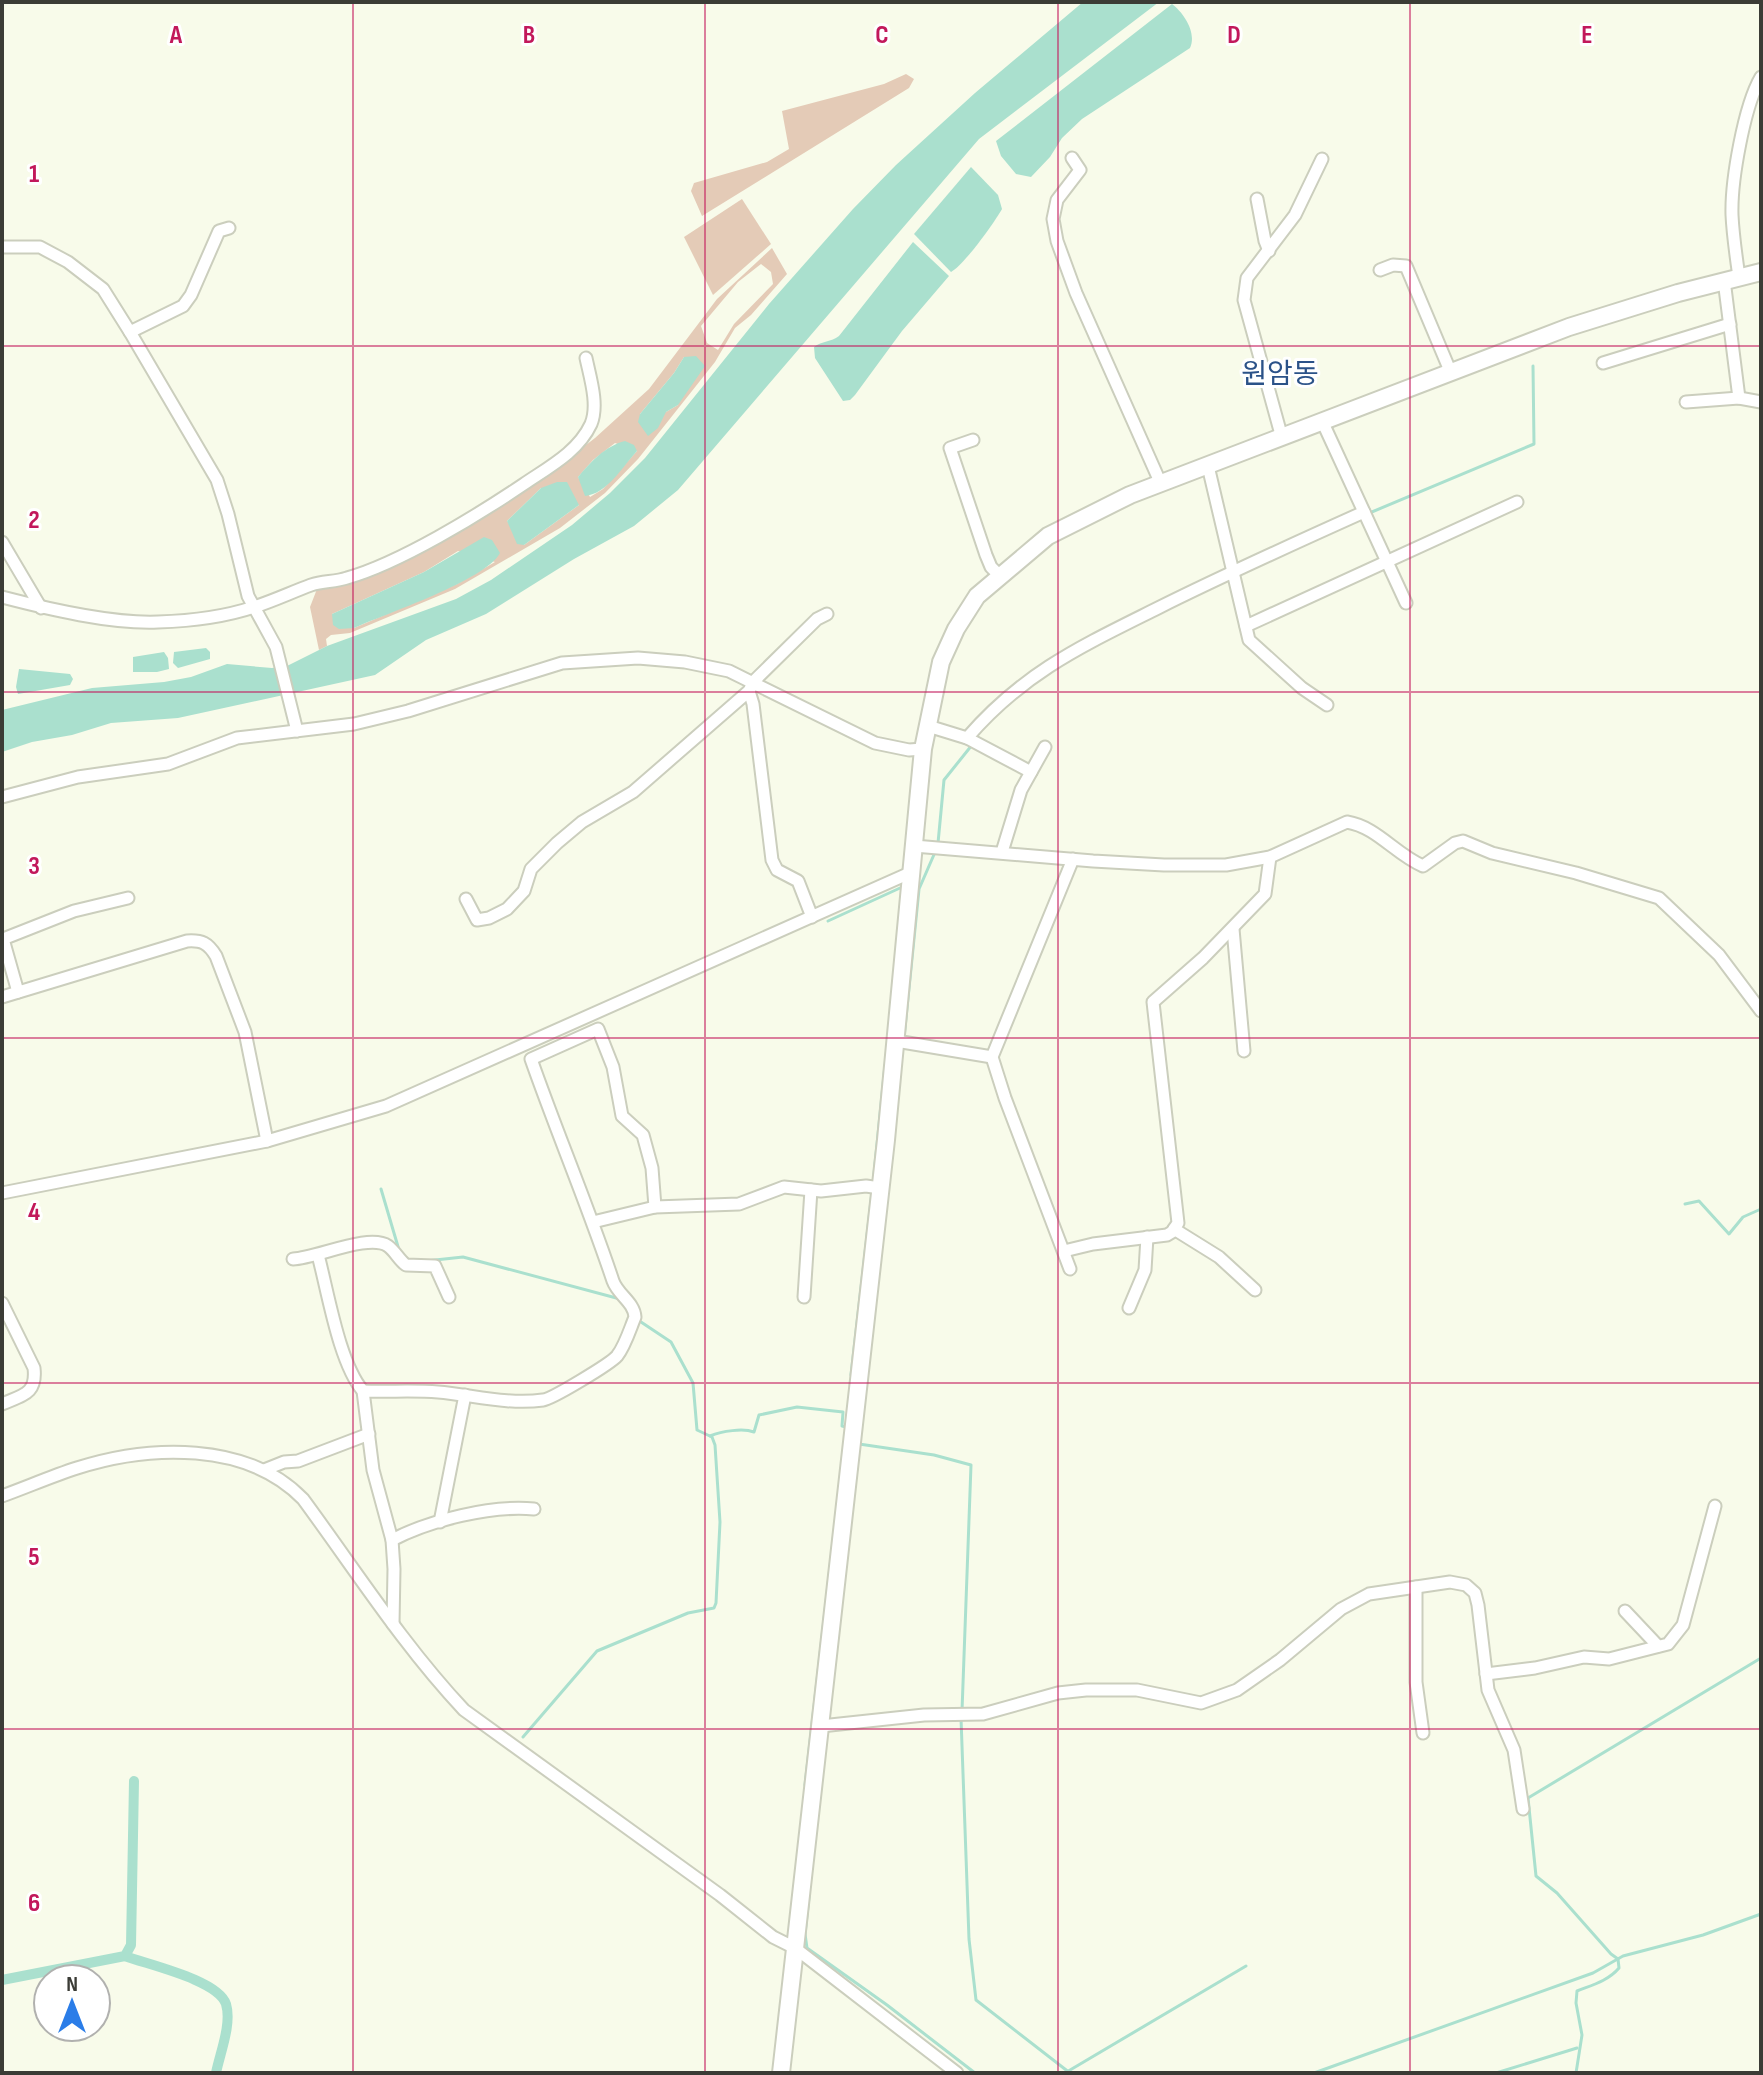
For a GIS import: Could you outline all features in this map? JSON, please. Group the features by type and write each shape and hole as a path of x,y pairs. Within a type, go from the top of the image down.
{"street":[{"path":"1739,398 1730,324 1732,213 1745,124 1753,90 1761,77"},
{"path":"1072,158 1080,170 1057,200 1053,219 1057,241 1076,293 1161,484"},
{"path":"1282,438 1244,300 1247,278 1295,215 1322,159"},
{"path":"1257,199 1269,251"},
{"path":"130,332 183,306 191,295 219,231 229,228"},
{"path":"2,247 40,247 68,262 103,289 130,332 217,480 253,608 267,627 281,663 287,699 297,731"},
{"path":"1380,270 1393,265 1406,266 1451,373"},
{"path":"781,2073 896,1041 923,749 941,662 956,629 977,596 999,575 1048,536 1081,518 1161,484 1569,327 1761,272"},
{"path":"1603,363 1730,324"},
{"path":"2,597 41,608 155,622 186,620 253,608 314,584 347,578 379,566 485,508 571,452 592,422 593,398 586,358"},
{"path":"1686,402 1739,398 1760,405"},
{"path":"1323,423 1406,603"},
{"path":"973,440 950,448 986,555 999,575"},
{"path":"1208,466 1249,640 1302,688 1327,705"},
{"path":"1246,626 1517,502"},
{"path":"967,738 994,707 1066,654 1232,570 1364,512"},
{"path":"2,542 41,608"},
{"path":"466,899 477,920 507,909 524,891 531,869 557,843 582,822 633,792 751,686 817,619 827,614"},
{"path":"2,797 78,777 168,764 237,738 354,724 408,711 562,663 638,658 685,662 729,671 751,686 875,743 909,750 923,749"},
{"path":"751,686 772,860 777,870 798,881 812,917"},
{"path":"929,718 1031,772"},
{"path":"1002,852 1021,790 1045,747"},
{"path":"914,846 1164,865 1211,865 1270,857 1347,822 1371,830 1406,859 1423,866 1455,843 1463,841 1492,853 1647,894 1669,906 1719,955 1761,1011"},
{"path":"1064,1251 1093,1244 1167,1235 1178,1223 1153,1002 1233,929 1265,894 1270,857"},
{"path":"1070,1269 992,1057 1073,859"},
{"path":"2,1193 267,1141 386,1106 912,872"},
{"path":"18,992 3,939 74,911 128,898"},
{"path":"1233,929 1244,1051"},
{"path":"2,997 187,941 198,940 209,945 245,1032 267,1141"},
{"path":"363,1391 544,1400 599,1370 620,1353 635,1311 617,1290 531,1059 598,1029 613,1067 622,1116 643,1135 652,1168 655,1207"},
{"path":"896,1041 992,1057"},
{"path":"593,1222 655,1207 739,1204 784,1187 811,1190 866,1186 880,1188"},
{"path":"804,1297 811,1190"},
{"path":"1174,1229 1219,1257 1255,1290"},
{"path":"1129,1308 1145,1270 1147,1237"},
{"path":"293,1259 369,1241 381,1243 390,1247 406,1265 435,1266 449,1297"},
{"path":"318,1255 344,1353 363,1391 373,1470 392,1540 393,1624"},
{"path":"2,1303 34,1368 35,1385 2,1404"},
{"path":"440,1522 465,1395"},
{"path":"264,1470 284,1462 298,1461 369,1434"},
{"path":"2,1496 79,1467 129,1457 214,1454 264,1470 291,1487 303,1499 367,1593 428,1673 464,1710 720,1895 773,1937 795,1948 957,2073"},
{"path":"1486,1674 1535,1668 1584,1657 1609,1659 1668,1644 1683,1625 1715,1506"},
{"path":"392,1540 407,1532 486,1511 514,1507 534,1509"},
{"path":"821,1726 924,1715 983,1714 1058,1693 1086,1690 1137,1690 1201,1703 1237,1690 1280,1660 1341,1609 1369,1594 1450,1582 1466,1585 1475,1593 1488,1690 1514,1750 1523,1809"},
{"path":"1416,1587 1416,1682 1423,1733"},
{"path":"1625,1611 1658,1646"}],"shaded area":[{"path":"906,74 914,79 909,88 702,216 691,191 694,183 767,162 789,149 782,111 884,84"},
{"path":"742,199 771,244 713,295 684,237"},
{"path":"772,248 787,274 751,315 735,328 715,362 638,459 605,493 560,528 455,589 350,633 331,635 326,639 327,646 319,650 310,607 317,589 340,585 559,466 649,389 717,299","holes":["761,264 771,272 773,284 734,324 718,350 707,343 701,326 738,282","684,357 678,405 666,412 640,414","615,443 637,451 603,489 590,497 578,477","541,488 579,505 524,545 507,521","458,551 495,562 457,584 354,628 332,614 424,572"]}],"water":[{"path":"1083,2 1159,2 979,139 678,490 634,526 486,614 426,640 375,675 178,718 111,723 2,752 2,710 92,688 191,677 227,664 272,668 287,666 327,646 456,599 491,580 572,525 645,458 769,304 853,209 975,93"},
{"path":"1172,4 1188,24 1192,36 1190,48 1082,119 1062,138 1050,157 1031,177 1016,174 1001,156 996,141"},
{"path":"971,167 998,195 1002,209 971,253 951,272 914,234"},
{"path":"913,242 949,276 902,331 855,395 843,401 815,358 814,347 839,336"},
{"path":"696,356 705,366 678,405 666,412 658,428 648,436 638,422 640,414 684,357"},
{"path":"625,441 634,445 637,451 607,485 585,496 578,477 593,460"},
{"path":"567,482 579,505 524,545 517,544 507,521 541,488"},
{"path":"484,537 492,540 500,553 476,574 354,628 339,629 333,625 332,614 424,572"},
{"path":"206,648 210,659 178,668 173,663 174,652"},
{"path":"164,652 169,669 133,672 133,657"},
{"path":"19,669 70,674 73,679 70,685 18,694"}],"waterway":[{"path":"1367,514 1534,444 1533,366"},
{"path":"938,843 944,780 972,745"},
{"path":"904,1038 919,889 936,850"},
{"path":"828,921 900,888 903,890"},
{"path":"873,1184 885,1065"},
{"path":"381,1189 399,1250"},
{"path":"851,1375 872,1192"},
{"path":"1685,1204 1699,1201 1729,1234 1743,1217 1761,1209"},
{"path":"426,1261 463,1257 620,1299"},
{"path":"523,1737 597,1651 688,1613 714,1608 716,1603 720,1522 715,1445 712,1437 697,1430 693,1383 671,1342 638,1320"},
{"path":"869,1360 871,1340"},
{"path":"710,1436 732,1431 754,1432 759,1415 797,1407 843,1412 842,1426 846,1427"},
{"path":"805,1785 847,1419"},
{"path":"859,1444 934,1455 971,1465 962,1711"},
{"path":"855,1484 857,1467"},
{"path":"1576,2073 1582,2035 1577,1991 1610,1976 1619,1968 1618,1959 1557,1893 1536,1876 1528,1798 1761,1658"},
{"path":"961,1718 969,1939 976,2000 1070,2073"},
{"path":"2,1980 125,1956 131,1945 134,1781"},
{"path":"809,1897 805,1934 807,1948 975,2073"},
{"path":"1314,2073 1593,1973 1623,1956 1703,1935 1761,1914"},
{"path":"125,1956 197,1981 220,1995 226,2004 228,2020 216,2073"},
{"path":"1065,2073 1246,1966"},
{"path":"1496,2073 1577,2048"}],"district":[{"name":"원암동","path":"1280,373"}]}
